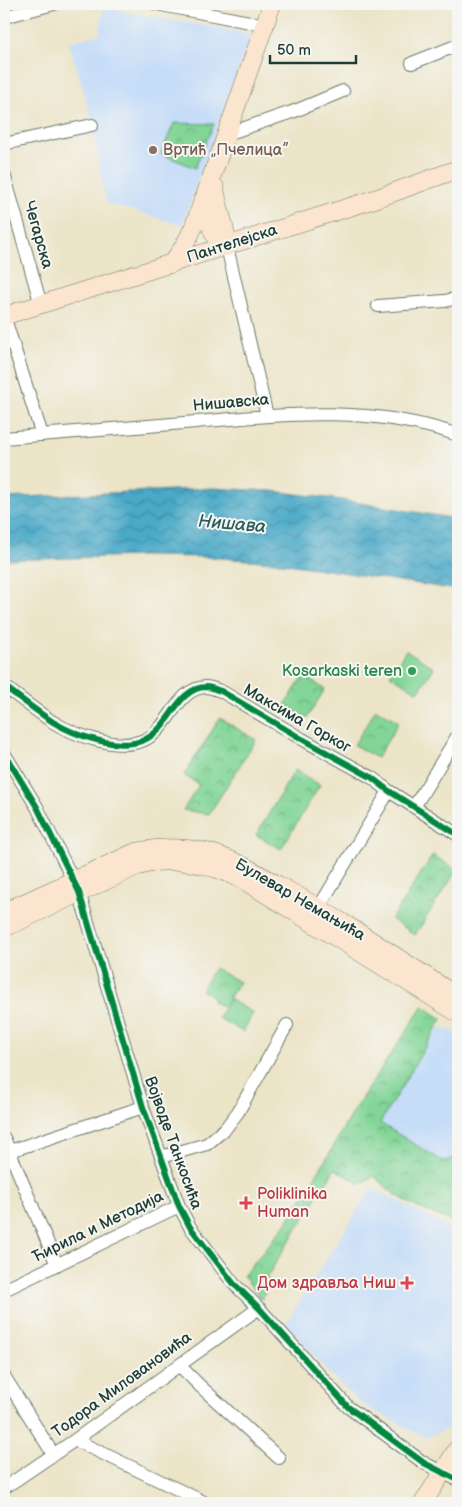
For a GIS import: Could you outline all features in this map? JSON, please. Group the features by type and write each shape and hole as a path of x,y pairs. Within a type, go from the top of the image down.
{"street":[{"path":"4,17 27,6 54,4"},
{"path":"156,4 265,25"},
{"path":"171,264 186,245 191,235 272,4"},
{"path":"412,63 458,45"},
{"path":"227,134 295,111 343,91"},
{"path":"4,144 92,126"},
{"path":"215,164 216,197 226,233 227,247 267,416"},
{"name":"Пантелејска","path":"4,316 374,200 458,169"},
{"name":"Чегарска","path":"4,174 41,305"},
{"path":"206,192 209,221 220,244 227,247"},
{"path":"378,306 446,301 458,298"},
{"path":"4,316 42,435"},
{"name":"Нишавска","path":"4,438 305,414 374,416 435,428 458,435"},
{"name":"Максима Горког","path":"4,686 54,723 98,741 125,744 145,740 163,726 186,693 206,687 221,691 371,778 389,792 458,835"},
{"path":"414,807 458,735"},
{"name":"Војводе Танкосића","path":"4,753 37,807 76,886 143,1107 179,1206 190,1227 234,1284 259,1308 330,1390 348,1407 424,1463 451,1476"},
{"path":"319,907 389,792"},
{"name":"Булевар Немањића","path":"76,886 136,852 158,848 183,848 209,853 239,863 319,907 458,997"},
{"name":"Булевар Немањића","path":"76,886 146,863 185,862 213,867 245,881 458,1013"},
{"path":"4,912 76,886"},
{"path":"4,928 76,886"},
{"path":"161,1157 207,1144 225,1130 238,1112 287,1025"},
{"path":"10,1151 143,1107"},
{"path":"4,1138 10,1151 10,1165 57,1265"},
{"name":"Ћирила и Методија","path":"4,1290 179,1206"},
{"name":"Тодора Миловановића","path":"4,1488 75,1440 259,1308"},
{"path":"179,1365 279,1458"},
{"path":"4,1376 53,1454"},
{"path":"75,1440 206,1503"},
{"path":"423,1503 451,1476 458,1448"}],"shaded area":[{"path":"104,8 251,34 182,225 106,203 90,114 69,42 99,35"},
{"path":"438,1027 458,1033 458,1155 444,1162 380,1123"},
{"path":"371,1189 385,1194 450,1228 458,1230 458,1408 447,1428 426,1438 360,1403 328,1372 286,1323"}],"green space":[{"path":"174,123 214,124 195,168 161,154"},
{"name":"Kosarkaski teren","path":"406,650 434,668 418,692 390,675"},
{"path":"303,676 325,689 307,718 285,705"},
{"path":"376,709 399,722 377,758 354,745"},
{"path":"220,718 256,740 209,814 183,810 199,785 184,775"},
{"path":"295,770 320,785 281,849 256,835"},
{"path":"433,855 457,870 415,935 391,919"},
{"path":"214,968 239,982 224,1007 212,1001 214,997 201,990"},
{"path":"229,999 253,1013 243,1032 218,1018"},
{"path":"423,1006 442,1019 380,1123 444,1162 458,1155 458,1224 416,1207 393,1193 374,1176 360,1184 335,1169 266,1278 270,1281 262,1299 243,1276 285,1225 353,1111"}],"water":[{"name":"Нишава","path":"212,488 273,491 458,519 458,590 275,562 206,557 142,556 4,560 4,498"}],"cycle path":[{"path":"4,686 62,727 85,737 122,744 144,740 153,734 161,727 180,701 196,689 206,687 221,691 371,777 389,791 458,835"},
{"path":"4,753 37,807 79,892 143,1107 179,1206 190,1227 234,1284 259,1308 348,1407 424,1463 458,1480"}],"place":[{"name":"Вртић „Пчелица”","path":"153,150"},
{"name":"Kosarkaski teren","path":"412,671"},
{"name":"Poliklinika Human","path":"246,1203"},
{"name":"Дом здравља Ниш","path":"407,1283"}]}
